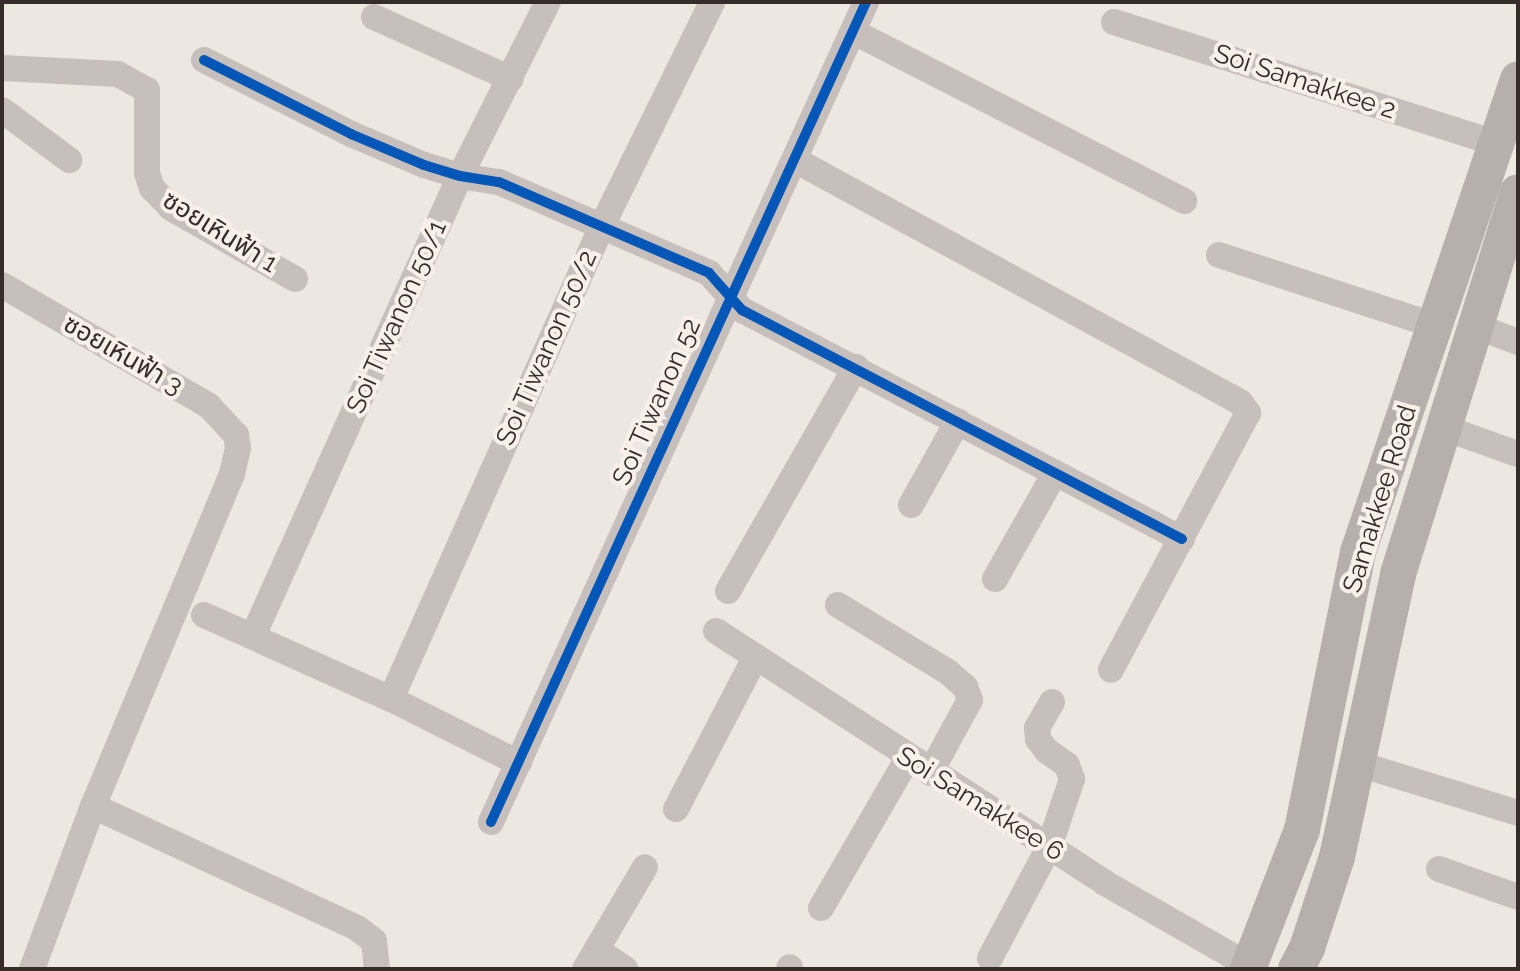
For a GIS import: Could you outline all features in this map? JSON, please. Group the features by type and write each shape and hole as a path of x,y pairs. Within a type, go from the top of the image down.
{"main road":[{"name":"Samakkee Road","path":"1249,968 1302,830 1358,552 1518,79"},
{"name":"Samakkee Road","path":"1296,969 1337,857 1398,574 1518,192"}],"street":[{"name":"Soi Tiwanon 50/1","path":"253,636 460,176 548,2"},
{"name":"Soi Tiwanon 50/2","path":"391,699 601,228 712,2"},
{"name":"Soi Tiwanon 52","path":"491,822 730,293 795,160 866,2"},
{"path":"374,17 511,79"},
{"name":"Soi Samakkee 2","path":"1114,22 1496,143"},
{"path":"854,32 1184,201"},
{"path":"204,60 351,134 460,176 499,182 709,273 742,310 1182,539"},
{"name":"ซอยเหินฟ้า 1","path":"2,68 118,74 147,90 147,173 152,188 171,208 295,279"},
{"path":"2,110 69,160"},
{"path":"795,160 1240,402 1248,413 1111,670"},
{"path":"1219,255 1436,326"},
{"name":"ซอยเหินฟ้า 3","path":"2,285 209,406 236,435 238,448 232,474 93,806"},
{"path":"1475,326 1518,342"},
{"path":"728,591 856,367"},
{"path":"911,505 958,421"},
{"path":"1442,427 1518,454"},
{"path":"995,579 1055,473"},
{"path":"838,605 948,672 965,687 970,700 930,773"},
{"path":"204,615 391,699 519,763"},
{"name":"Soi Samakkee 6","path":"716,631 930,773 1105,883 1249,968"},
{"path":"676,809 755,658"},
{"path":"990,958 1049,847 1072,779 1067,765 1047,751 1038,739 1037,728 1052,702"},
{"path":"821,908 908,758"},
{"path":"1359,764 1518,813"},
{"path":"32,969 93,806 357,928 374,941 377,969"},
{"path":"625,969 591,960 645,867"},
{"path":"1439,869 1518,897"}],"cycle path":[{"path":"491,822 866,2"},
{"path":"204,60 351,134 424,165 460,176 499,182 709,273 742,310 1182,539"}]}
